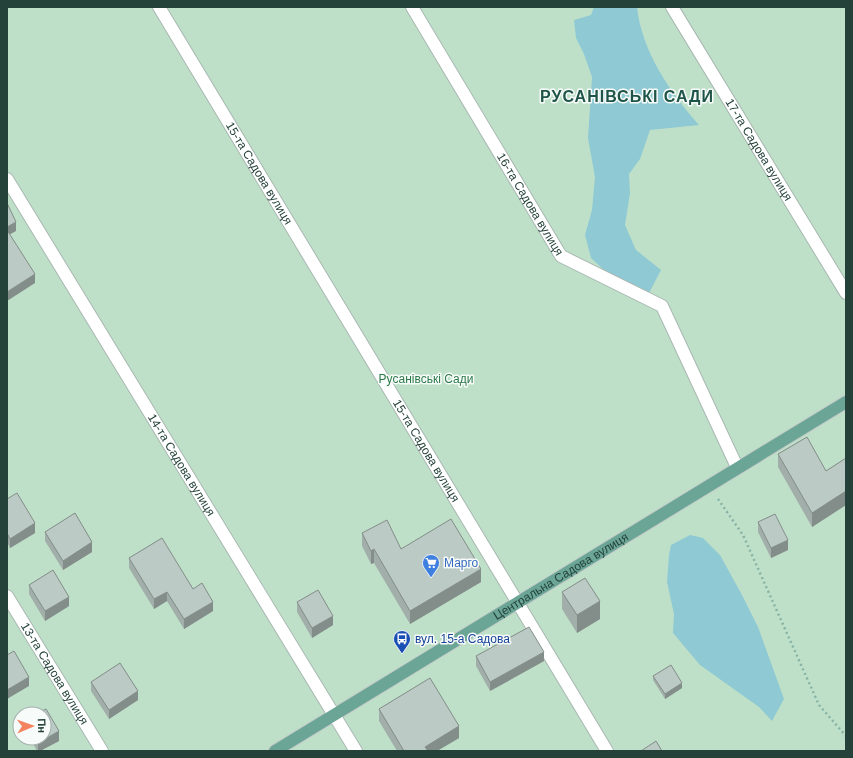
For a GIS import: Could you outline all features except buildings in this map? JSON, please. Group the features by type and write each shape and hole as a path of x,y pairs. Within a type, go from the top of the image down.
{"main road":[{"name":"Центральна Садова вулиця","path":"275,751 737,467 846,402"}],"street":[{"name":"15-та Садова вулиця","path":"159,7 607,751"},
{"name":"16-та Садова вулиця","path":"412,7 561,256 662,306 737,467"},
{"name":"17-та Садова вулиця","path":"672,7 846,293"},
{"name":"14-та Садова вулиця","path":"7,179 356,751"},
{"name":"13-та Садова вулиця","path":"7,596 102,751"}],"path":[{"path":"709,485 743,536 819,705 846,736"}],"green space":[{"name":"Русанівські Сади","path":"7,7 846,7 846,751 7,751"}],"water":[{"path":"594,7 637,7 640,24 651,55 668,85 699,125 650,130 640,159 629,174 630,193 625,225 636,250 661,270 649,293 605,271 591,258 585,235 592,210 595,177 588,138 592,77 584,54 576,38 574,20 591,15"},
{"path":"690,535 703,538 720,555 758,627 784,699 772,721 759,707 700,665 673,633 674,614 667,582 669,555 671,545"}],"place":[{"name":"Марго","path":"431,578"},
{"name":"вул. 15-а Садова","path":"402,654"}],"district":[{"name":"РУСАНІВСЬКІ САДИ","path":"627,96"}]}
